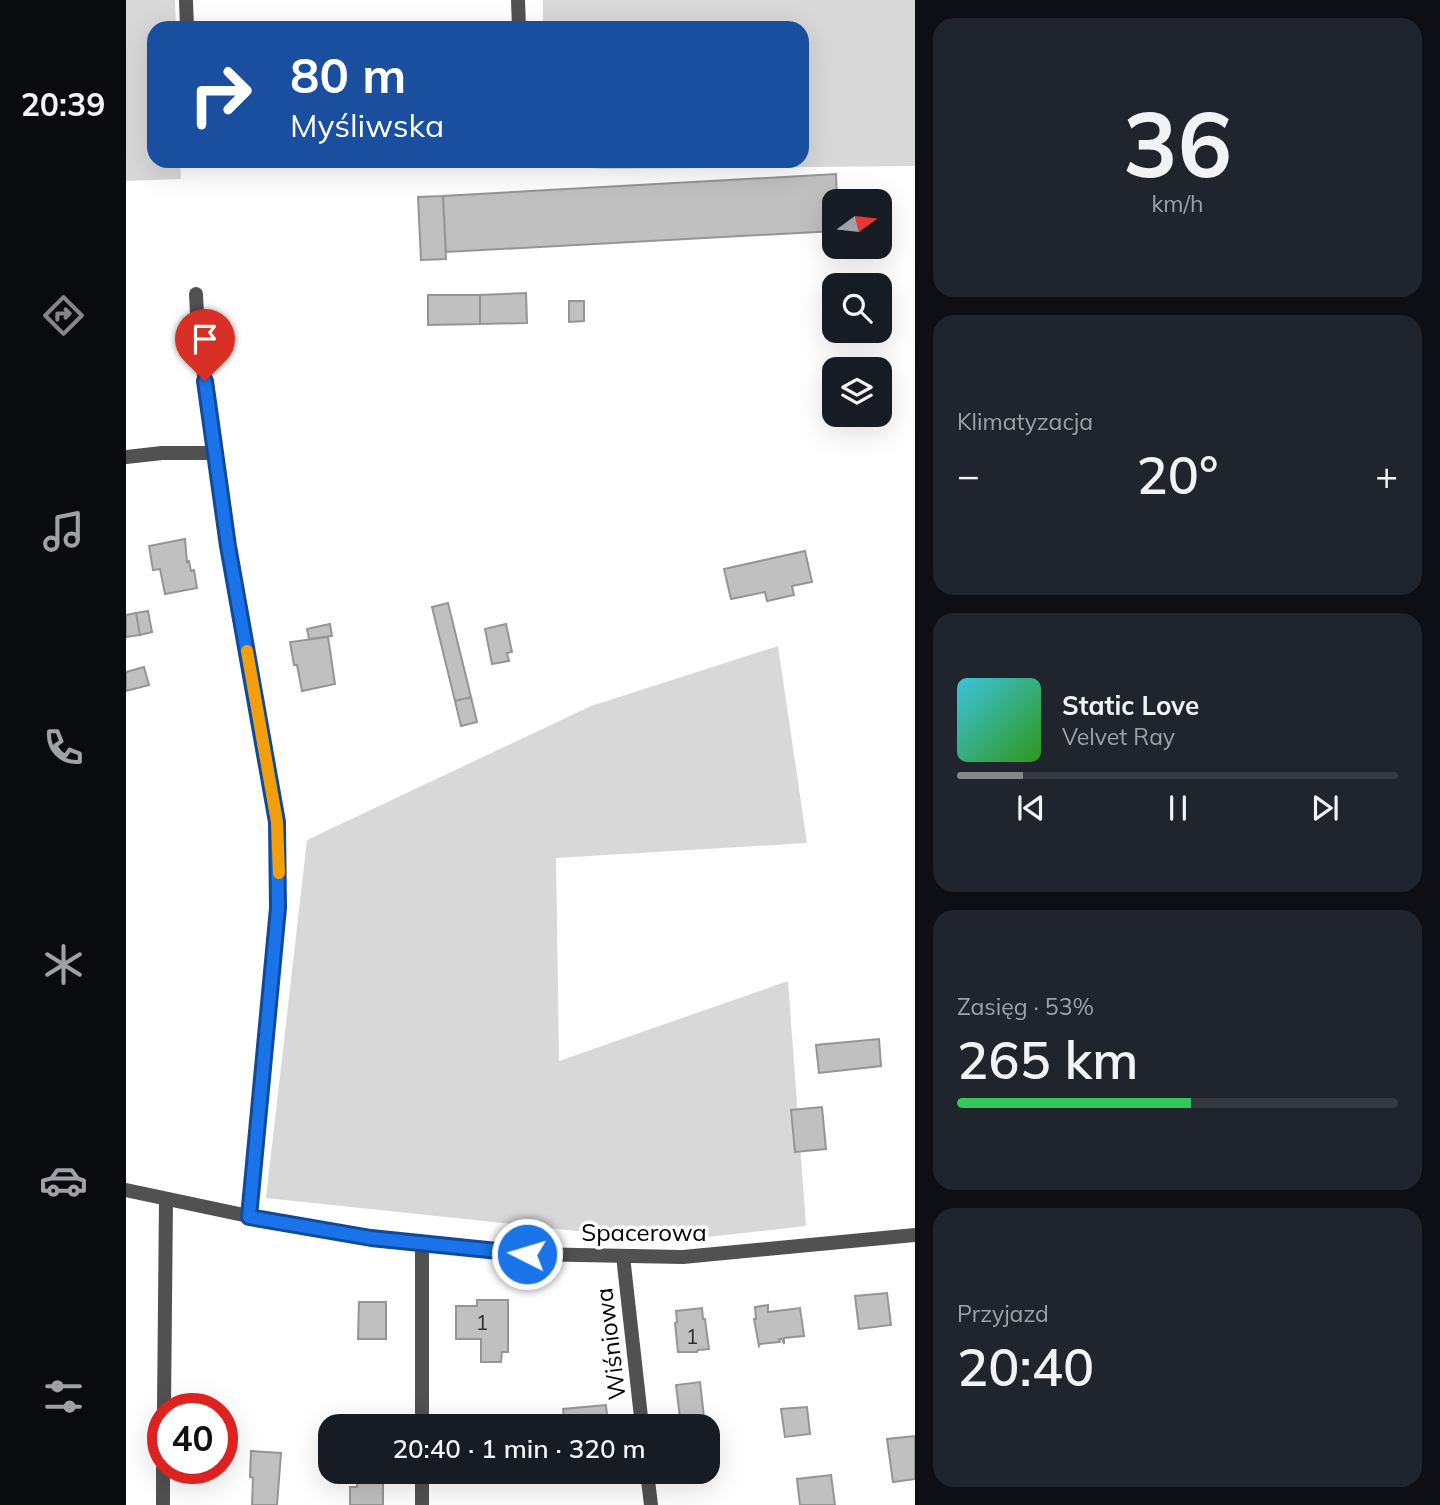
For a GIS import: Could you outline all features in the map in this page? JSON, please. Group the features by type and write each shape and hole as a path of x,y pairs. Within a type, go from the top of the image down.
{"street":[{"path":"186,0 187,21"},
{"path":"518,0 519,21"},
{"path":"196,293 198,333 228,546 277,822 278,908 249,1217"},
{"path":"126,457 162,453 215,453"},
{"name":"Spacerowa","path":"126,1190 305,1228 422,1244 527,1254 683,1257 915,1235"},
{"path":"164,1393 166,1199"},
{"path":"422,1244 422,1414"},
{"name":"Wiśniowa","path":"623,1256 641,1414"},
{"path":"163,1484 163,1505"},
{"path":"422,1484 422,1505"},
{"path":"648,1484 651,1505"}],"shaded area":[{"path":"126,0 175,0 176,21 147,21 147,168 180,168 181,179 126,181"},
{"path":"543,0 915,0 915,166 809,167 809,21 543,21"},
{"path":"592,168 706,168 601,169"},
{"path":"778,646 807,843 556,858 559,1061 788,981 806,1226 672,1241 266,1198 307,840 591,706"}],"building":[{"path":"836,174 837,189 822,189 822,232 446,252 443,196"},
{"path":"443,196 446,259 421,260 418,197"},
{"path":"526,293 527,323 480,324 480,295"},
{"path":"428,295 480,295 480,324 428,325"},
{"path":"569,301 584,301 584,321 569,322"},
{"path":"185,539 187,562 189,561 191,571 194,570 197,588 165,594 160,569 153,570 149,546"},
{"path":"805,551 812,582 792,586 794,595 767,601 765,592 731,599 724,569"},
{"path":"448,603 471,697 455,701 432,607"},
{"path":"148,611 152,632 140,635 136,613"},
{"path":"136,613 140,635 126,637 126,615"},
{"path":"330,624 332,636 309,639 307,629"},
{"path":"506,624 512,652 507,653 509,661 492,664 485,629"},
{"path":"328,637 335,684 302,691 290,642"},
{"path":"144,667 149,685 126,691 126,672"},
{"path":"471,697 477,722 461,726 455,701"},
{"path":"879,1039 881,1066 819,1073 816,1045"},
{"path":"822,1107 826,1149 795,1152 791,1110"},
{"path":"887,1293 891,1325 859,1329 855,1296"},
{"path":"477,1300 508,1300 508,1352 502,1352 501,1362 481,1362 481,1339 456,1339 456,1306 477,1306"},
{"path":"359,1302 386,1302 386,1339 358,1339"},
{"path":"768,1305 768,1312 800,1308 804,1336 784,1338 784,1344 782,1339 779,1339 780,1342 759,1346 754,1319 755,1307"},
{"path":"702,1308 709,1349 678,1352 676,1311"},
{"path":"700,1382 704,1414 680,1414 676,1385"},
{"path":"606,1405 607,1414 564,1414 563,1409"},
{"path":"807,1407 810,1434 785,1437 781,1409"},
{"path":"915,1436 915,1479 893,1482 887,1439"},
{"path":"251,1451 281,1453 277,1505 252,1505"},
{"path":"831,1475 835,1505 800,1505 797,1479"},
{"path":"357,1484 383,1484 383,1505 350,1505 350,1487 357,1487"}],"slow traffic":[{"path":"247,651 277,822 279,873"}],"route":[{"path":"205,381 228,546 277,822 279,860 272,990 249,1217 371,1238 527,1254"}]}
